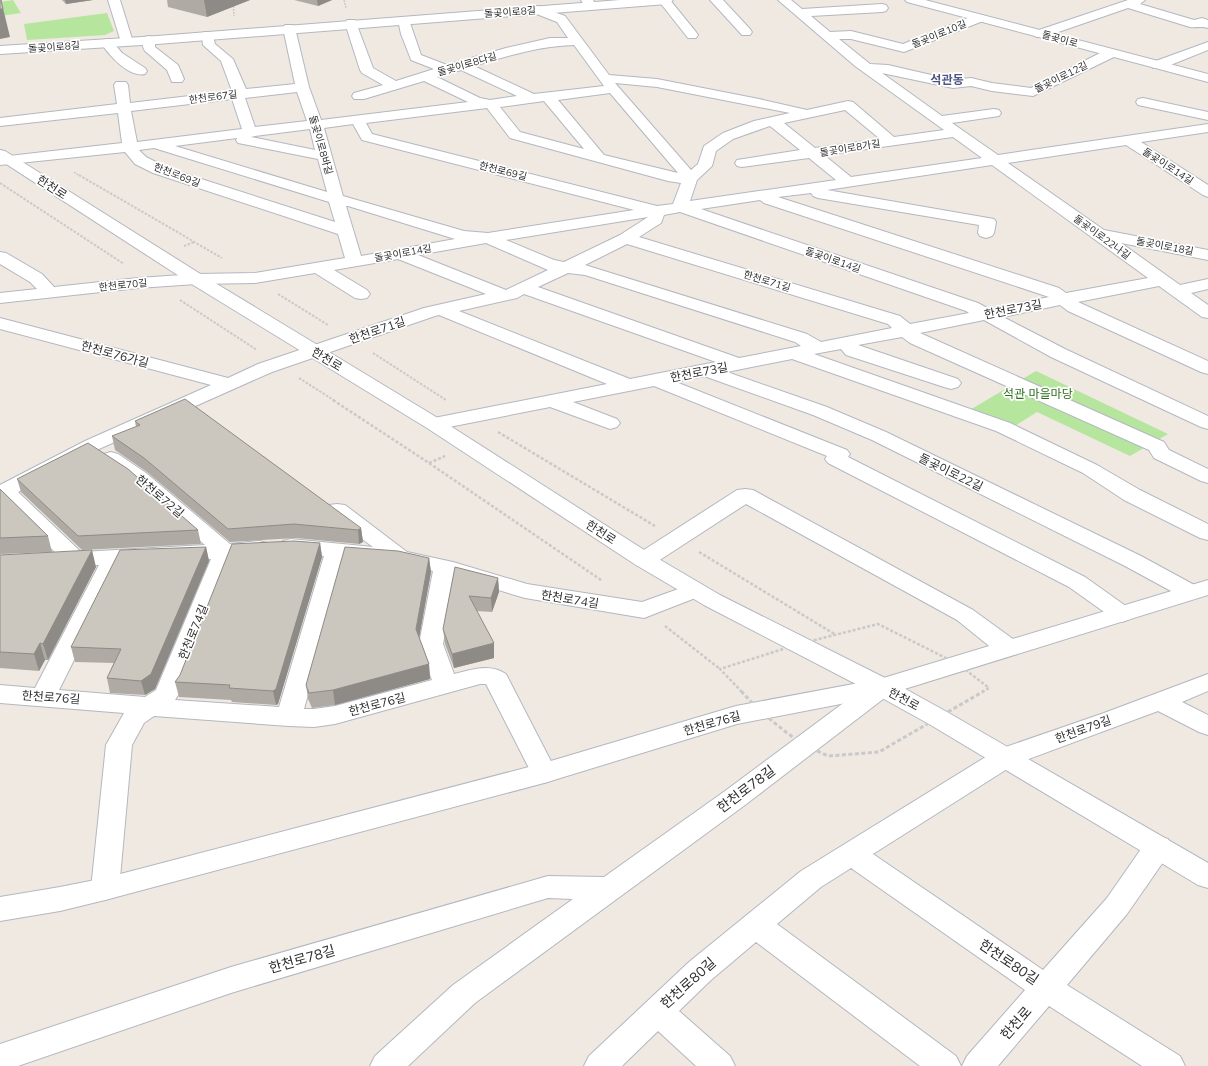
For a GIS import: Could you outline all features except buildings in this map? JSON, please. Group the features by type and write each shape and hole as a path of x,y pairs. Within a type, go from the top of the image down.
{"street":[{"path":"114,0 127,42"},
{"name":"돌곶이로8길","path":"0,50 127,42 289,28 538,10 588,3 665,0 692,35"},
{"path":"716,0 746,32"},
{"path":"784,0 867,68 996,160"},
{"name":"돌곶이로","path":"911,0 928,2 979,18 1208,78"},
{"path":"1040,34 1134,2 1194,24 1202,22 1208,24"},
{"path":"800,13 882,8"},
{"path":"538,10 561,19 609,84 690,178"},
{"name":"돌곶이로10길","path":"827,36 851,35 904,48 979,18"},
{"path":"404,20 407,34 416,57 447,70"},
{"path":"350,24 367,70 395,86"},
{"name":"돌곶이로8바길","path":"289,28 302,87 316,126 354,262"},
{"path":"208,35 209,45 227,59 239,90 237,94 250,133"},
{"path":"149,40 149,48 173,68 177,79"},
{"name":"돌곶이로8다길","path":"360,96 425,76 550,42 577,41"},
{"path":"107,43 117,56 140,71"},
{"path":"1158,65 1208,46"},
{"name":"돌곶이로12길","path":"867,68 888,69 953,84 971,82 992,87 1032,92 1111,53"},
{"path":"462,66 533,99"},
{"name":"한천로69길","path":"425,76 476,101 491,104"},
{"path":"609,84 624,78 762,102 808,114"},
{"name":"한천로69길","path":"3,158 49,156 358,121 548,97 609,84"},
{"path":"121,85 125,104 123,108 130,147"},
{"name":"한천로67길","path":"0,122 302,87"},
{"path":"548,97 598,157"},
{"path":"1142,102 1208,116"},
{"path":"491,104 515,135 673,178 690,178"},
{"path":"680,207 690,178 705,166 709,149 728,136 760,124 848,105 892,142"},
{"path":"940,120 994,113"},
{"name":"한천로69길","path":"358,121 367,137 657,211"},
{"path":"773,121 848,182"},
{"name":"돌곶이로14길","path":"196,279 251,278 680,207 1208,128"},
{"name":"돌곶이로8가길","path":"742,163 957,132"},
{"name":"한천로69길","path":"222,136 324,156"},
{"path":"911,139 949,167"},
{"name":"돌곶이로14길","path":"1128,140 1208,192"},
{"name":"한천로69길","path":"155,144 337,200"},
{"name":"한천로69길","path":"130,147 136,157 160,170 345,231"},
{"name":"한천로","path":"3,158 314,352 434,424 644,560 695,590 882,687 1006,757 1208,877"},
{"name":"돌곶이로22나길","path":"996,160 1208,313"},
{"name":"돌곶이로14길","path":"798,190 988,222 986,233"},
{"path":"763,195 777,202 1053,292 1074,306 1208,368"},
{"name":"돌곶이로14길","path":"337,200 353,203 463,236 488,238"},
{"name":"돌곶이로14길","path":"680,207 972,307 985,315"},
{"name":"한천로71길","path":"314,352 349,339 441,310 503,295 524,288 626,238 655,220 657,211"},
{"name":"돌곶이로18길","path":"1098,234 1208,255"},
{"path":"488,238 550,265 587,270 794,336 818,348"},
{"name":"한천로71길","path":"626,238 894,320 905,331"},
{"path":"400,254 503,295"},
{"path":"0,257 36,278 50,292"},
{"path":"318,268 361,294"},
{"name":"한천로70길","path":"0,298 152,282 196,279"},
{"name":"한천로73길","path":"434,424 1162,280"},
{"path":"1177,291 1208,284"},
{"path":"524,288 738,364"},
{"path":"441,310 629,386"},
{"path":"985,315 1058,353 1208,423"},
{"name":"한천로76가길","path":"0,323 230,384"},
{"path":"905,331 916,339 1157,446 1161,454 1208,478"},
{"path":"845,342 852,351 951,383"},
{"path":"75,559 3,492 92,445 277,364 314,352"},
{"path":"793,353 1003,427 1090,469 1132,495 1208,533"},
{"name":"돌곶이로22길","path":"704,370 820,411 866,431 1133,561 1199,590"},
{"path":"655,380 840,454"},
{"path":"552,401 610,423"},
{"path":"190,402 209,416"},
{"path":"866,431 835,459 1077,582 1122,614"},
{"name":"한천로72길","path":"92,445 139,477 225,551"},
{"path":"644,560 745,495 965,615 1008,648"},
{"path":"324,501 400,557"},
{"name":"한천로74길","path":"44,561 225,551 283,546 337,550 400,557 445,567 535,593 644,610"},
{"path":"289,717 337,550"},
{"name":"한천로74길","path":"151,706 166,696 225,551"},
{"path":"43,697 114,557"},
{"path":"445,567 431,644 446,685"},
{"path":"644,610 695,590"},
{"name":"돌곶이로22길","path":"882,687 1199,590"},
{"name":"한천로76길","path":"0,694 314,718 335,715 480,676 494,677 497,680 544,773"},
{"name":"한천로79길","path":"1006,757 1208,682"},
{"name":"한천로76길","path":"0,909 60,899 104,889 544,773 736,715 882,687"},
{"name":"한천로78길","path":"386,1066 464,994 735,798 882,687"},
{"path":"1160,701 1208,726"},
{"path":"104,889 119,745 134,717 151,706"},
{"name":"한천로80길","path":"600,1066 700,971 811,879 1006,757"},
{"name":"한천로","path":"978,1066 1117,906 1158,847"},
{"name":"한천로80길","path":"851,854 1046,988 1169,1066"},
{"name":"한천로78길","path":"0,1058 231,980 548,887 610,889"},
{"path":"756,925 945,1066"},
{"name":"한천로80길","path":"657,1011 719,1066"}],"path":[{"path":"49,156 54,161 243,270 251,278 342,333 349,339 472,417 836,635"},
{"path":"0,183 429,464 605,583"},
{"path":"644,610 720,668"}],"green space":[{"path":"13,0 21,13 0,16 0,2"},
{"path":"107,13 114,31 105,35 27,40 24,24"},
{"name":"석관 마을마당","path":"1036,371 1168,434 1130,456 1037,412 1013,427 968,411"}],"district":[{"name":"석관동","path":"947,79"}]}
